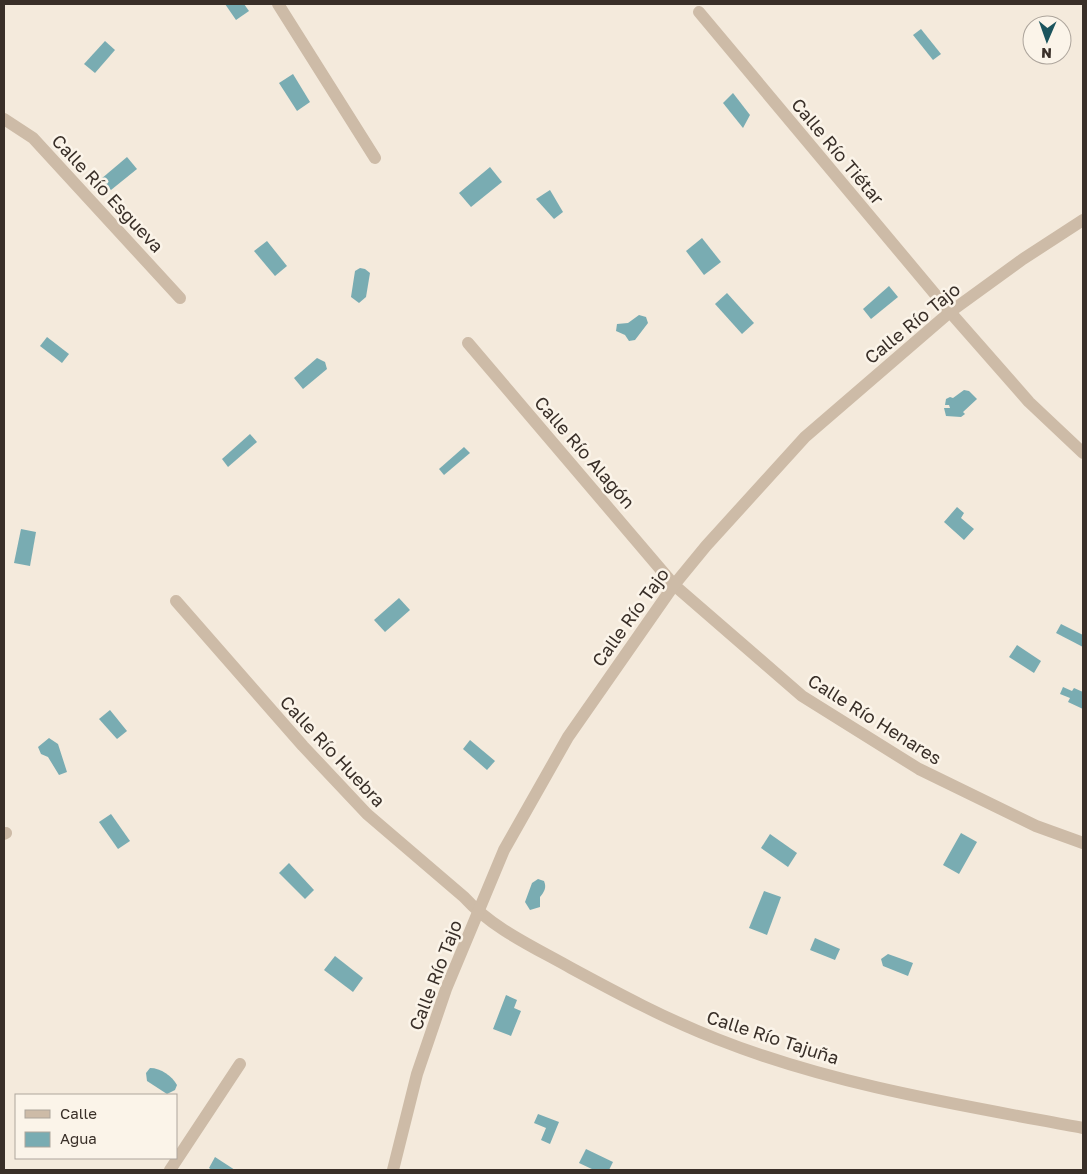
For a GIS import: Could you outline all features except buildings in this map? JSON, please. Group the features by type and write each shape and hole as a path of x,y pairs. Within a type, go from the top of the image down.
{"street":[{"path":"278,4 375,158"},
{"name":"Calle Río Tiétar","path":"699,12 950,312 1030,402 1083,453"},
{"name":"Calle Río Esgueva","path":"4,119 33,138 180,298"},
{"name":"Calle Río Tajo","path":"393,1170 417,1074 446,989 504,850 568,737 674,585 706,546 805,437 950,312 1023,259 1083,220"},
{"name":"Calle Río Alagón","path":"468,343 674,585"},
{"name":"Calle Río Henares","path":"674,585 802,696 920,769 1036,826 1083,843"},
{"name":"Calle Río Huebra","path":"176,601 302,746 367,814 464,897 478,912"},
{"name":"Calle Río Tajuña","path":"478,912 519,939 643,1007 718,1040 824,1074 952,1103 1083,1128"},
{"path":"178,1158 240,1064"},
{"path":"170,1170 177,1159"}],"water":[{"path":"225,4 244,4 249,11 236,20"},
{"path":"921,29 941,54 933,60 913,35"},
{"path":"105,41 115,50 95,73 84,64"},
{"path":"293,74 310,102 297,111 279,83"},
{"path":"733,93 750,115 743,128 723,103"},
{"path":"127,157 137,169 111,190 101,179"},
{"path":"490,167 502,182 471,207 459,193"},
{"path":"550,190 563,212 554,219 536,199"},
{"path":"702,238 721,262 704,275 686,251"},
{"path":"267,241 287,266 275,276 254,251"},
{"path":"360,268 370,273 366,297 359,303 351,297 355,271"},
{"path":"889,286 898,297 871,319 863,309"},
{"path":"727,293 754,323 742,334 715,304"},
{"path":"639,315 646,317 648,323 635,340 629,341 625,335 616,331 617,324 628,323"},
{"path":"47,337 69,354 62,363 40,346"},
{"path":"317,358 325,362 327,369 303,389 294,378"},
{"path":"964,390 969,391 977,399 963,412 965,414 961,417 946,416 944,408 950,408 949,405 945,405 946,399 953,398"},
{"path":"250,434 257,442 228,467 222,459"},
{"path":"464,447 470,453 444,475 439,469"},
{"path":"957,507 964,513 961,518 974,529 964,540 944,522"},
{"path":"21,529 36,532 30,566 14,563"},
{"path":"399,598 410,610 385,632 374,620"},
{"path":"1061,624 1083,635 1083,647 1056,633"},
{"path":"1017,645 1041,661 1034,673 1009,657"},
{"path":"1063,687 1072,691 1074,688 1083,692 1083,709 1068,702 1070,698 1060,694"},
{"path":"110,710 127,731 117,739 99,719"},
{"path":"49,738 58,744 67,772 59,775 48,757 41,754 38,747"},
{"path":"470,740 495,761 487,770 463,749"},
{"path":"111,814 130,841 118,849 99,822"},
{"path":"961,833 977,842 959,874 943,865"},
{"path":"770,834 797,853 788,867 761,848"},
{"path":"289,863 314,890 305,899 279,873"},
{"path":"538,879 544,881 545,890 540,897 540,907 530,910 525,902 532,883"},
{"path":"764,891 781,897 767,935 749,928"},
{"path":"815,938 840,949 835,960 810,950"},
{"path":"888,954 913,963 908,976 883,966 881,959"},
{"path":"335,956 363,978 353,992 324,970"},
{"path":"506,995 517,1000 514,1008 521,1011 511,1036 493,1029"},
{"path":"150,1068 158,1069 169,1076 177,1085 175,1090 167,1094 147,1081 146,1073"},
{"path":"538,1114 559,1122 550,1144 541,1140 546,1128 534,1123"},
{"path":"586,1149 613,1162 609,1170 594,1170 579,1163"},
{"path":"215,1157 235,1170 212,1170 209,1168"}]}
